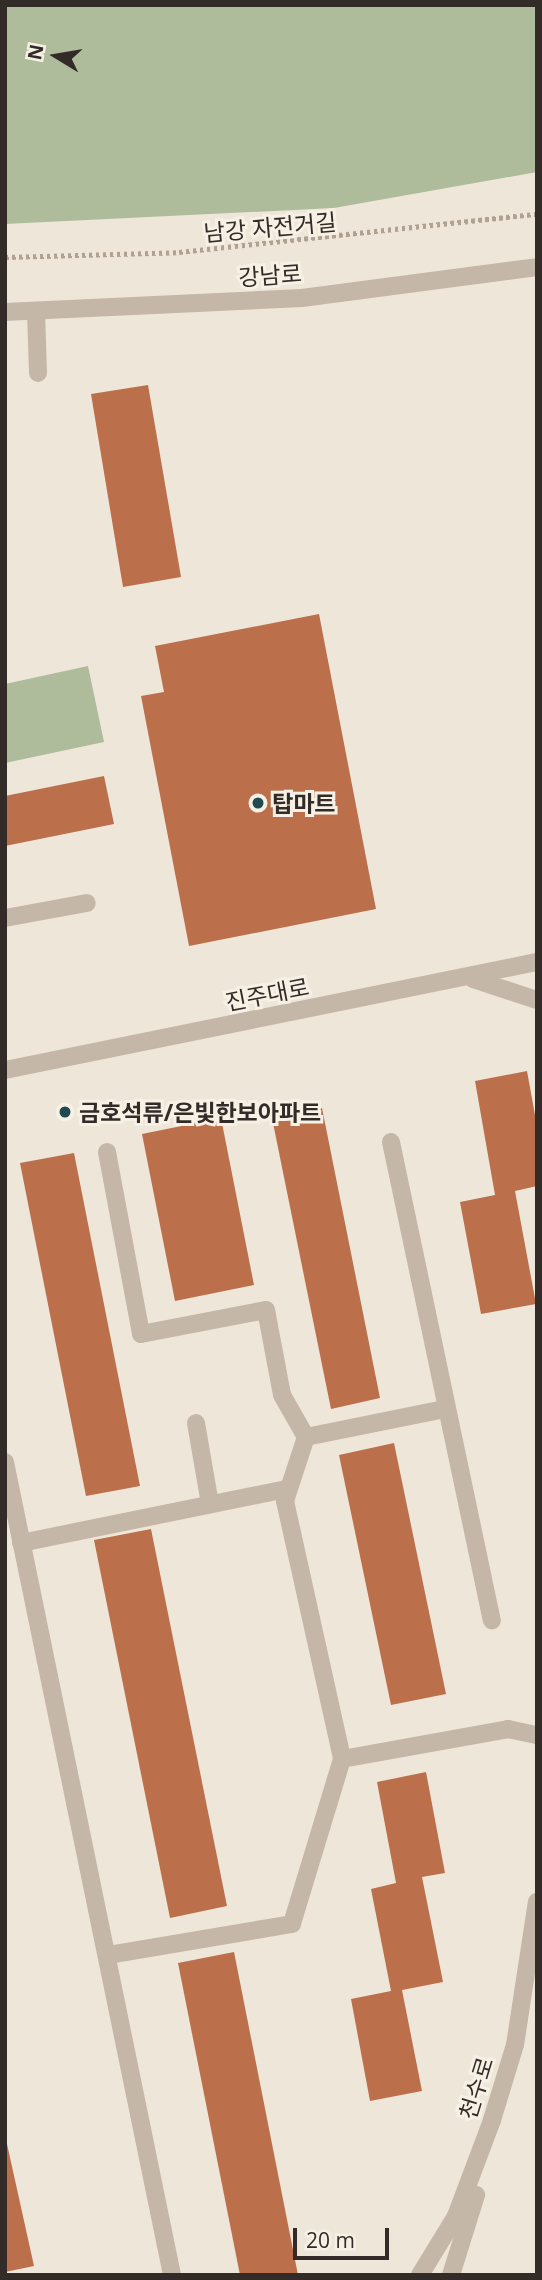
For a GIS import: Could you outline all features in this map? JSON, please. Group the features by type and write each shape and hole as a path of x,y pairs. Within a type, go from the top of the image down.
{"street":[{"name":"강남로","path":"5,312 302,298 537,267"},
{"path":"36,312 38,373"},
{"path":"5,918 88,903"},
{"name":"진주대로","path":"5,1070 473,979 537,962"},
{"path":"473,979 537,1000"},
{"path":"391,1142 445,1409 492,1620"},
{"path":"107,1152 141,1334 266,1310 282,1395 306,1437 287,1489 342,1759 292,1924 108,1955"},
{"path":"306,1437 445,1409"},
{"path":"196,1423 209,1504"},
{"path":"5,1462 172,2275"},
{"path":"21,1543 287,1489"},
{"path":"342,1759 508,1729 537,1735"},
{"name":"천수로","path":"420,2275 475,2176 515,2045 537,1902"},
{"path":"451,2275 495,2136 515,2045"}],"path":[{"name":"남강 자전거길","path":"5,257 179,253 537,214"}],"green space":[{"path":"5,5 537,5 537,172 334,208 5,224"},
{"path":"88,666 104,742 5,763 5,684"}],"building":[{"path":"148,385 181,577 123,587 91,394"},
{"name":"탑마트","path":"319,614 376,909 189,946 141,696 164,692 155,646"},
{"path":"104,776 114,824 5,846 5,796"},
{"path":"527,1071 537,1126 537,1186 515,1191 536,1304 481,1314 460,1202 495,1195 475,1081"},
{"path":"322,1108 380,1398 331,1409 272,1118"},
{"path":"221,1118 254,1285 175,1301 142,1134"},
{"path":"74,1153 140,1486 86,1496 20,1163"},
{"path":"394,1443 446,1694 391,1705 339,1455"},
{"path":"151,1529 227,1906 170,1918 94,1540"},
{"path":"426,1772 445,1873 422,1877 443,1982 402,1990 422,2091 370,2101 351,1999 391,1991 371,1889 396,1883 377,1782"},
{"path":"234,1952 298,2275 240,2275 178,1963"},
{"path":"5,2135 34,2266 5,2272"}],"place":[{"name":"탑마트","path":"258,803"},
{"name":"금호석류/은빛한보아파트","path":"65,1112"}]}
